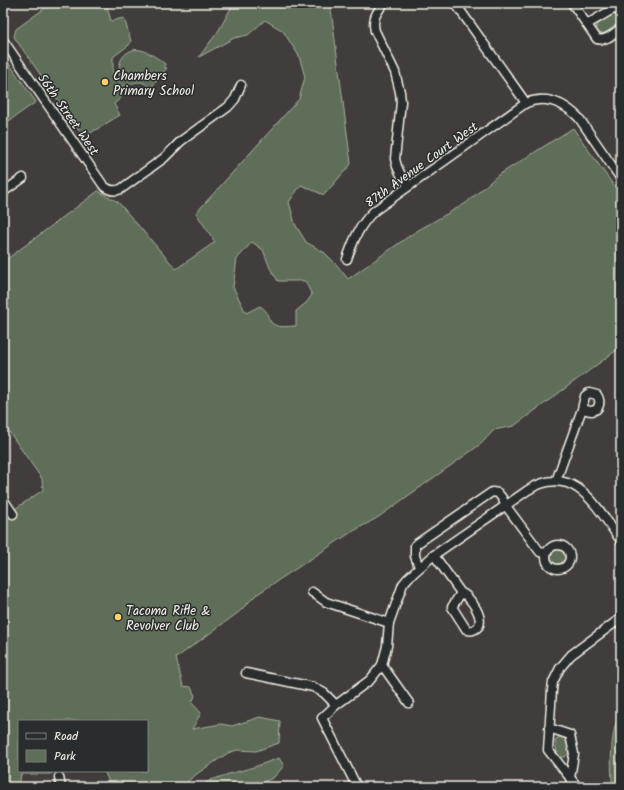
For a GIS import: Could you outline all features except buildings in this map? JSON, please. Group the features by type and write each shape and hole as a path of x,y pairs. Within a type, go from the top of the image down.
{"street":[{"path":"384,3 376,13 373,23 375,31 398,82 401,102 396,159 400,175 409,186"},
{"path":"455,3 526,103 534,100 555,101 573,112 579,118 621,179"},
{"path":"572,3 595,36 601,40 621,28"},
{"path":"586,23 591,22 613,9 619,10 621,14"},
{"name":"56th Street West","path":"3,40 103,185 110,190 121,189 164,158 182,141 228,107 241,85"},
{"name":"87th Avenue Court West","path":"347,259 362,224 367,217 526,103"},
{"path":"3,192 23,178"},
{"path":"556,481 582,409"},
{"path":"357,787 322,718 336,705 370,680 382,665 387,646 389,623 403,584 419,567 534,486 548,482 556,481 569,484 588,495 621,541"},
{"path":"419,567 415,556 415,545 492,492 498,494 540,552 546,553"},
{"path":"3,499 13,514"},
{"path":"434,555 461,593"},
{"path":"312,592 326,602 389,623"},
{"path":"549,728 570,735 574,754 573,781 548,750 549,728 553,682 560,668 571,655 621,618"},
{"path":"382,665 409,703"},
{"path":"246,672 312,687 324,693 336,705"},
{"path":"59,777 61,787"}],"green space":[{"path":"52,3 106,3 111,21 124,18 131,41 129,45 113,57 113,78 121,81 119,69 121,60 127,53 135,50 144,51 153,55 165,64 164,67 167,68 150,89 147,85 140,82 121,86 121,98 114,104 120,115 84,137 14,37 16,29"},
{"path":"233,3 331,3 351,164 324,195 301,185 289,202 295,224 306,242 325,253 348,279 415,232 466,203 497,176 573,128 621,196 621,347 514,426 494,430 481,444 377,518 350,533 256,595 239,612 176,658 183,686 191,687 195,696 192,703 201,713 192,729 221,724 232,726 260,717 280,721 279,743 256,751 237,750 228,753 198,773 181,787 108,787 109,782 104,772 148,772 148,720 18,720 18,772 52,772 51,774 21,774 19,787 3,787 3,517 43,490 42,479 3,423 3,262 98,191 118,202 176,269 215,242 196,213 299,99 305,77 299,56 283,31 265,20 248,35 234,38 199,57 219,30","holes":["252,242 263,250 270,268 278,281 305,281 312,295 306,303 296,311 296,326 276,326 269,320 266,310 260,306 246,313 233,287 237,259"]},
{"path":"612,13 618,18 618,22 610,31 602,34 599,33 596,30 597,25"},
{"path":"3,55 36,102 3,125"},
{"path":"558,548 564,550 566,556 564,562 558,564 552,562 550,556 552,550"},
{"path":"621,713 621,787 613,787 611,760 613,738 617,719"},
{"path":"560,736 569,738 569,753 565,757 560,757 557,753 555,741"},
{"path":"279,758 284,766 273,778 255,785 254,787 200,787 211,780"}],"place":[{"name":"Chambers Primary School","path":"105,82"},
{"name":"Tacoma Rifle & Revolver Club","path":"118,617"}]}
